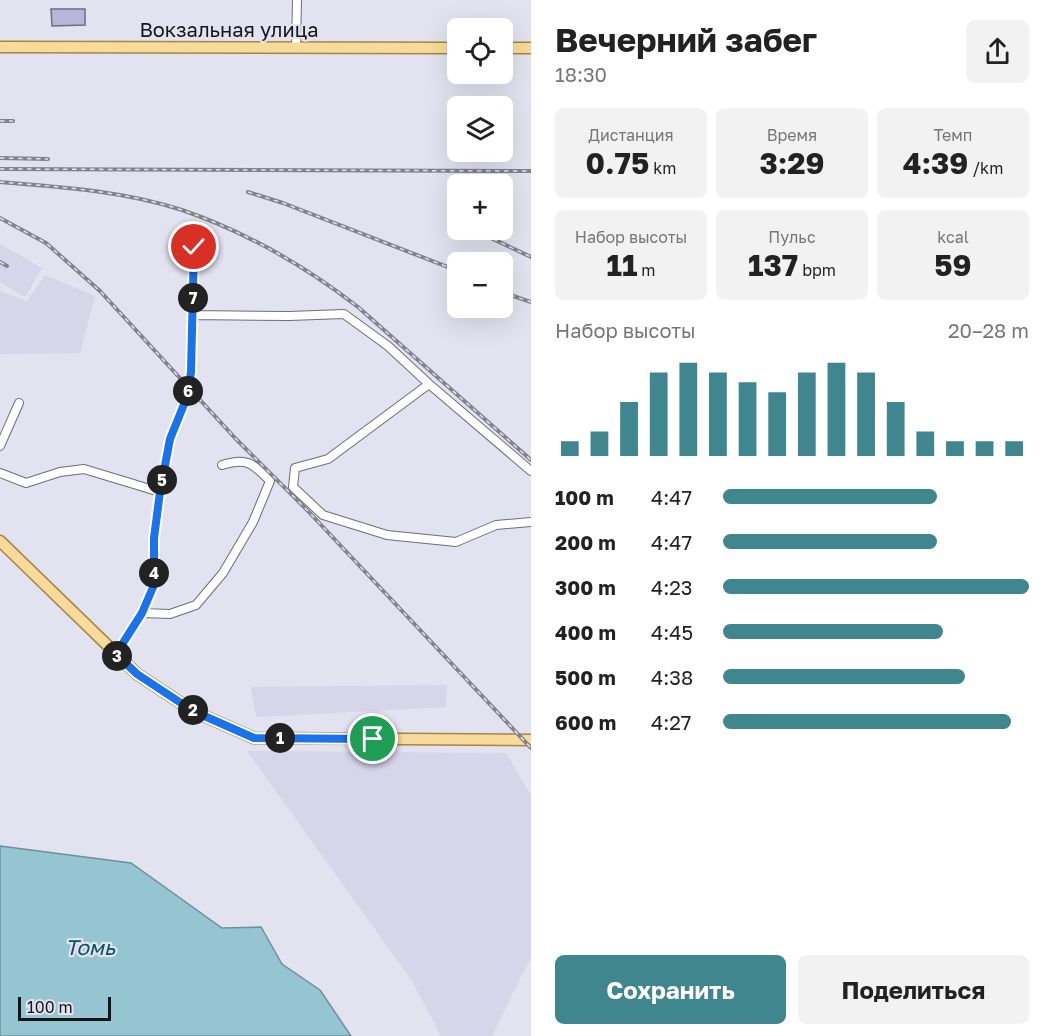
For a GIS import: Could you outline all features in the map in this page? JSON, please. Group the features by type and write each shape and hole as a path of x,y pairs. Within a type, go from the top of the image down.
{"main road":[{"name":"Вокзальная улица","path":"0,47 447,48"},
{"path":"513,48 531,48"},
{"path":"0,541 137,674 193,711 254,738 531,740"}],"street":[{"path":"297,0 297,47"},
{"path":"116,654 142,613 154,585 154,538 160,492 170,439 187,397 191,372 194,247"},
{"path":"192,315 344,314 388,346 531,471"},
{"path":"429,384 328,459 295,468 293,487 323,514 387,536 456,542 496,525 531,522"},
{"path":"0,446 20,403"},
{"path":"142,613 170,614 196,605 224,573 253,522 270,481 253,463 236,461 222,465"},
{"path":"0,473 26,483 60,472 84,469 160,492"}],"shaded area":[{"path":"0,244 42,268 25,297 0,282"},
{"path":"45,275 95,296 80,353 0,354 0,291 27,301"},
{"path":"447,685 446,707 256,717 251,687"},
{"path":"247,751 506,753 531,795 531,957 492,1036 441,1036 412,981"}],"water":[{"name":"Томь","path":"0,846 131,863 222,928 261,927 282,964 320,990 351,1036 0,1036"}],"building":[{"path":"51,9 85,9 85,25 52,26"}],"railway":[{"path":"0,121 13,121"},
{"path":"0,158 48,159"},
{"path":"0,169 531,171"},
{"path":"0,182 137,198 206,219 274,251 358,307 531,460"},
{"path":"248,192 283,203 447,267"},
{"path":"0,218 46,243 100,291 235,438 307,510 531,748"},
{"path":"495,240 531,257"},
{"path":"0,262 7,266"},
{"path":"513,296 531,302"}],"route":[{"path":"194,247 191,372 187,397 170,439 160,492 154,538 154,585 142,613 116,654 137,674 193,711 254,738 373,739"}]}
